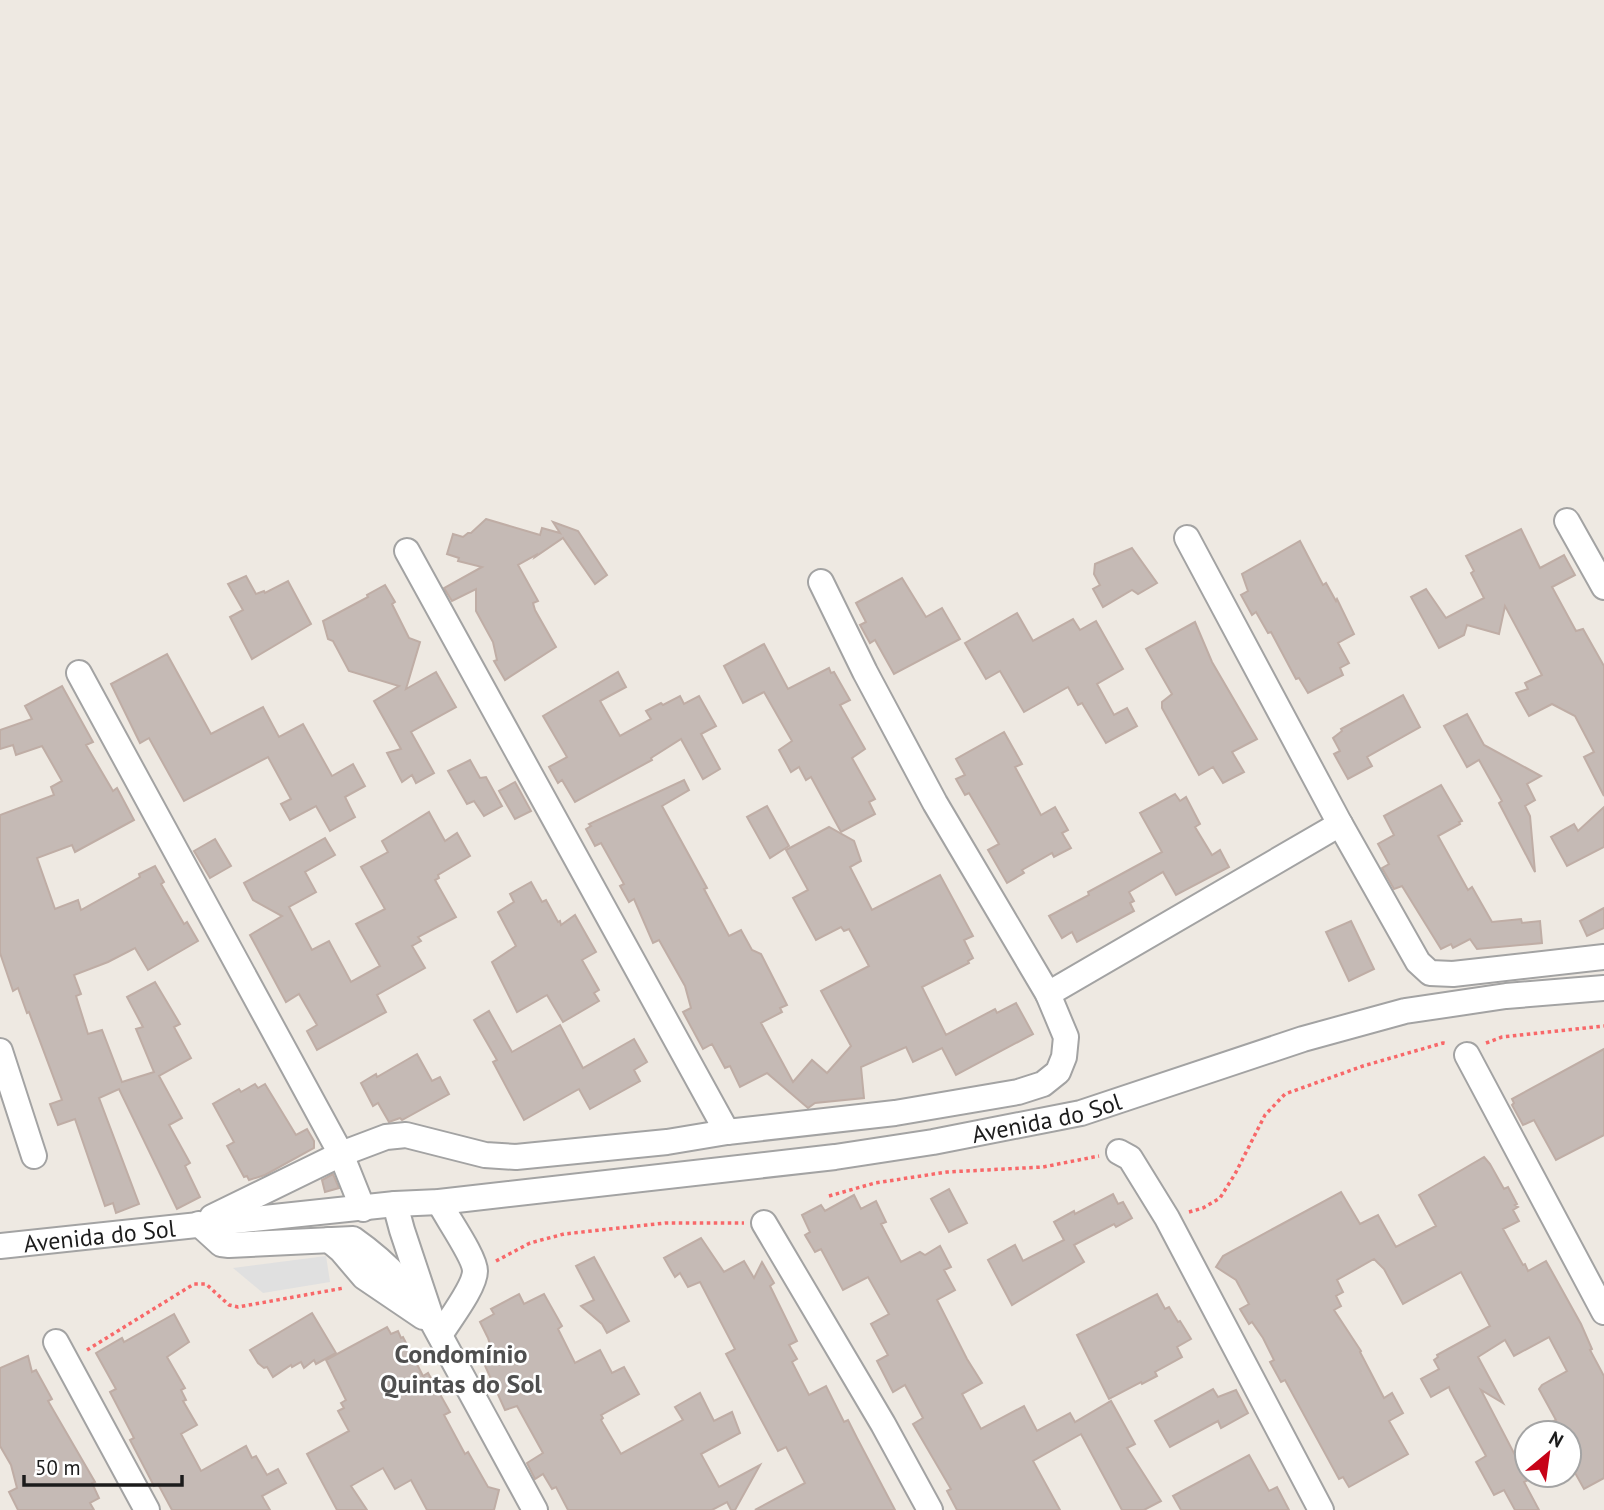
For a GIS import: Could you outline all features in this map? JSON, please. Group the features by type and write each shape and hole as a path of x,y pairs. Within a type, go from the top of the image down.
{"street":[{"path":"1567,521 1604,587"},
{"path":"1187,538 1340,824 1418,962 1430,973 1453,974 1604,957"},
{"path":"407,551 726,1132"},
{"path":"402,1230 341,1240 229,1245 221,1244 199,1224 341,1154 386,1138 406,1135 485,1155 516,1157 667,1142 726,1132 976,1101 1043,1084 1058,1072 1064,1057 1066,1037 1048,994 935,803 821,583"},
{"path":"79,673 341,1154 363,1209"},
{"path":"1048,994 1340,824"},
{"name":"Avenida do Sol","path":"0,1246 476,1198 835,1157 933,1142 1081,1113 1303,1039 1405,1011 1506,996 1604,988"},
{"path":"0,1051 34,1156"},
{"path":"1467,1055 1604,1312"},
{"path":"1119,1152 1130,1158 1167,1218 1321,1510"},
{"path":"435,1326 471,1284 475,1272 471,1254 454,1231 439,1202"},
{"path":"396,1204 402,1230 435,1326"},
{"path":"764,1223 883,1424 930,1510"},
{"path":"341,1240 341,1250 365,1277 435,1326"},
{"path":"341,1240 388,1265 435,1326 535,1510"},
{"path":"61,1352 146,1510"}],"path":[{"path":"1167,1218 1203,1208 1220,1198 1265,1115 1285,1094 1363,1066 1443,1043 1457,1045 1467,1055 1481,1045 1502,1037 1604,1026"},
{"path":"829,1195 876,1183 947,1172 1044,1167 1119,1152"},
{"path":"475,1272 530,1243 564,1234 665,1223 764,1223"},
{"path":"61,1352 194,1284 206,1284 229,1305 238,1307 345,1287 365,1277"}],"shaded area":[{"path":"326,1256 330,1282 263,1293 233,1268"}],"building":[{"path":"486,519 540,535 542,528 560,533 553,522 578,531 607,575 595,584 563,538 518,565 538,601 533,603 535,610 556,647 505,680 494,661 497,660 493,642 476,611 476,589 452,601 444,588 482,567 458,561 459,558 447,554 453,534 463,537"},
{"path":"1521,529 1540,568 1564,555 1575,575 1552,587 1576,631 1583,629 1604,666 1604,796 1584,757 1594,752 1575,716 1552,704 1529,716 1516,693 1528,689 1525,683 1542,675 1505,606 1499,634 1467,625 1464,635 1439,648 1411,597 1426,589 1446,618 1484,598 1471,573 1474,571 1466,556"},
{"path":"1300,541 1323,585 1326,583 1336,601 1337,599 1354,634 1338,643 1349,663 1340,668 1343,675 1308,693 1299,678 1296,679 1271,632 1268,633 1256,612 1252,615 1241,595 1248,591 1242,574"},
{"path":"1132,548 1157,583 1138,594 1132,590 1103,607 1093,589 1100,585 1094,574 1095,564"},
{"path":"246,576 256,594 265,593 288,581 311,624 252,659 230,617 243,610 228,584"},
{"path":"902,578 926,617 942,608 960,639 894,674 875,640 870,643 860,625 866,622 856,603"},
{"path":"385,585 409,638 420,642 406,689 436,672 456,707 411,732 434,773 416,783 412,775 402,782 387,753 401,749 374,701 399,686 349,671 333,641 328,639 323,621"},
{"path":"1017,613 1033,641 1073,619 1080,630 1096,621 1123,669 1097,684 1114,715 1127,708 1137,726 1106,743 1082,703 1078,705 1068,687 1024,712 1000,671 986,679 965,643"},
{"path":"1195,622 1212,662 1257,739 1232,752 1244,772 1223,783 1213,767 1199,775 1162,708 1162,702 1172,694 1146,649"},
{"path":"764,644 788,689 829,668 850,700 840,705 865,749 852,758 875,799 869,802 875,814 841,832 811,777 806,780 799,767 791,772 779,750 792,741 764,692 743,703 724,666"},
{"path":"167,654 211,734 263,707 279,737 303,724 332,776 353,764 365,786 345,797 355,817 330,831 316,806 290,820 281,804 291,799 268,757 184,801 149,738 140,743 111,684"},
{"path":"618,672 626,687 600,701 620,736 651,719 646,711 661,703 663,705 680,696 684,704 699,696 716,726 701,734 720,769 703,779 681,739 651,758 652,760 575,802 562,780 558,783 549,767 567,757 543,716"},
{"path":"62,686 93,742 86,745 113,791 117,788 134,820 75,852 72,845 37,858 55,909 78,900 81,910 155,866 164,882 161,884 184,924 187,922 198,941 148,970 135,948 74,975 81,994 76,996 88,1034 102,1030 122,1082 154,1072 136,1029 143,1027 127,997 155,982 180,1024 174,1027 191,1058 159,1076 182,1118 169,1125 190,1163 185,1166 200,1197 177,1209 119,1089 99,1098 139,1204 116,1213 113,1203 105,1206 75,1119 58,1125 50,1104 62,1100 29,1012 27,1013 18,988 13,991 0,953 0,815 54,795 51,787 62,781 42,746 16,755 13,745 0,749 0,730 32,719 25,706"},
{"path":"1403,695 1420,727 1367,757 1372,766 1348,779 1334,754 1340,751 1333,738 1341,729"},
{"path":"1467,714 1484,745 1541,776 1527,784 1535,800 1525,806 1530,816 1535,872 1499,803 1502,801 1479,760 1467,767 1444,726"},
{"path":"1004,732 1022,764 1015,767 1041,815 1055,807 1068,830 1062,833 1071,848 1054,857 1052,853 1022,870 1024,873 1007,883 988,850 999,844 969,793 965,795 956,779 965,775 956,759"},
{"path":"470,760 480,778 486,777 502,806 484,816 474,801 467,804 448,771"},
{"path":"684,780 689,790 662,806 707,888 704,889 729,936 741,930 752,950 761,954 787,1005 780,1008 782,1012 761,1023 793,1082 812,1060 827,1073 851,1046 821,991 869,966 849,929 844,931 841,927 816,940 793,898 808,890 786,850 829,827 854,841 861,861 850,867 872,910 940,875 973,936 964,940 973,958 969,963 922,987 946,1035 995,1009 997,1013 1016,1003 1033,1034 956,1075 942,1048 913,1062 906,1047 861,1067 864,1098 815,1103 808,1108 767,1073 740,1087 730,1066 725,1068 712,1044 703,1049 683,1012 691,1008 685,986 659,940 653,943 634,899 629,902 620,886 624,884 601,843 595,846 586,829 591,826 589,824"},
{"path":"515,782 531,811 515,819 499,791"},
{"path":"1441,785 1462,821 1438,836 1468,890 1472,887 1492,922 1521,919 1522,923 1540,921 1542,943 1477,949 1470,939 1453,948 1451,944 1441,949 1402,886 1394,889 1382,868 1389,864 1378,844 1394,835 1384,816"},
{"path":"1175,794 1180,801 1186,797 1200,824 1195,827 1212,855 1220,850 1229,867 1176,895 1163,872 1129,892 1134,901 1130,903 1134,911 1077,942 1072,932 1062,938 1049,916 1162,852 1140,813"},
{"path":"767,806 789,846 770,858 747,817"},
{"path":"1604,807 1604,847 1567,866 1551,837 1574,824 1578,831"},
{"path":"429,812 445,841 457,833 470,856 438,875 439,878 435,880 456,917 418,937 421,941 412,946 425,968 377,995 386,1012 317,1050 307,1031 317,1025 299,994 286,1002 250,935 282,916 253,900 244,883 325,838 335,855 305,872 316,892 289,907 312,950 329,941 351,982 380,966 356,924 385,909 361,867 388,852 382,841"},
{"path":"215,839 231,866 210,878 194,851"},
{"path":"531,882 542,902 546,900 561,925 575,915 596,952 582,960 599,990 594,993 599,1001 563,1022 547,995 517,1012 492,962 516,946 498,912 514,902 510,894"},
{"path":"1604,908 1604,928 1587,936 1580,921"},
{"path":"1351,921 1374,969 1349,981 1326,932"},
{"path":"489,1011 512,1052 560,1025 583,1068 634,1039 647,1062 634,1070 640,1081 590,1109 579,1089 524,1120 493,1062 497,1060 474,1020"},
{"path":"1604,1049 1604,1135 1556,1160 1534,1120 1523,1125 1512,1105 1512,1099"},
{"path":"417,1054 432,1081 440,1077 449,1094 402,1120 400,1118 389,1122 378,1103 373,1106 361,1083"},
{"path":"255,1084 258,1088 265,1084 296,1135 307,1129 314,1141 314,1148 265,1175 249,1180 247,1176 244,1177 227,1146 234,1142 213,1104 239,1089 241,1092"},
{"path":"1484,1157 1504,1189 1508,1187 1518,1207 1513,1210 1519,1221 1503,1229 1528,1271 1546,1261 1581,1324 1592,1349 1590,1350 1604,1376 1604,1478 1584,1489 1583,1419 1555,1419 1539,1389 1567,1371 1549,1337 1514,1356 1505,1340 1478,1357 1503,1403 1481,1390 1513,1451 1513,1489 1528,1489 1539,1510 1515,1510 1504,1490 1494,1495 1476,1462 1486,1456 1449,1387 1431,1397 1421,1379 1439,1369 1434,1360 1437,1355 1490,1326 1461,1272 1403,1304 1384,1269 1374,1259 1337,1280 1343,1292 1336,1296 1341,1306 1334,1310 1361,1351 1384,1398 1392,1393 1403,1413 1389,1421 1408,1454 1349,1487 1343,1477 1339,1479 1285,1380 1281,1382 1270,1362 1274,1360 1263,1338 1252,1322 1249,1324 1240,1309 1249,1304 1236,1280 1216,1267 1223,1256 1341,1192 1360,1224 1378,1215 1396,1247 1436,1226 1419,1195"},
{"path":"333,1174 339,1188 325,1192 322,1180"},
{"path":"949,1189 967,1223 949,1232 931,1199"},
{"path":"1113,1194 1118,1204 1123,1202 1132,1218 1116,1227 1114,1224 1074,1245 1084,1262 1012,1305 988,1260 1015,1245 1023,1261 1064,1240 1054,1222"},
{"path":"854,1195 861,1209 876,1201 886,1222 881,1224 901,1262 920,1252 925,1255 940,1246 951,1267 944,1270 955,1290 937,1300 982,1383 962,1394 981,1429 1024,1406 1037,1431 1070,1413 1075,1422 1111,1401 1135,1444 1127,1448 1161,1501 1144,1510 1122,1510 1081,1434 1033,1461 1060,1510 957,1510 947,1491 951,1489 913,1424 923,1418 905,1385 893,1392 877,1361 888,1355 871,1324 889,1314 868,1277 843,1290 821,1249 815,1252 805,1235 810,1232 802,1215 821,1205 825,1211"},
{"path":"701,1238 724,1272 744,1261 754,1278 762,1262 774,1283 770,1286 797,1341 789,1345 797,1359 792,1362 809,1395 826,1386 844,1422 848,1420 895,1510 755,1510 805,1483 786,1447 778,1451 726,1354 735,1349 700,1282 688,1287 680,1273 675,1277 664,1258"},
{"path":"594,1257 629,1321 607,1333 602,1324 581,1306 594,1300 576,1266"},
{"path":"519,1294 524,1304 544,1294 562,1326 558,1329 575,1363 600,1350 612,1373 624,1367 639,1394 601,1415 601,1420 621,1454 683,1420 675,1407 700,1393 714,1421 732,1412 740,1433 701,1454 719,1487 760,1465 735,1510 731,1510 727,1502 712,1510 568,1510 556,1487 552,1489 543,1474 535,1479 527,1463 543,1453 517,1406 505,1410 482,1359 493,1354 480,1322 494,1314 491,1309"},
{"path":"1157,1294 1165,1309 1169,1307 1191,1339 1177,1347 1182,1357 1155,1372 1157,1376 1109,1399 1077,1335"},
{"path":"312,1313 336,1353 316,1364 314,1360 304,1368 301,1362 292,1367 291,1365 273,1377 267,1367 264,1368 258,1363 250,1350"},
{"path":"174,1314 189,1342 167,1357 185,1388 181,1390 186,1400 183,1401 197,1425 181,1434 201,1471 246,1446 252,1458 256,1456 267,1475 278,1469 286,1483 262,1496 270,1510 172,1510 158,1484 154,1486 130,1440 134,1438 110,1392 116,1389 96,1353 122,1338 124,1342"},
{"path":"387,1327 391,1334 398,1331 401,1338 403,1337 423,1376 428,1373 450,1412 444,1415 465,1454 468,1452 488,1487 499,1490 494,1510 427,1510 411,1480 395,1489 383,1468 351,1486 367,1510 337,1510 307,1454 349,1431 338,1411 344,1408 341,1403 346,1400 326,1360"},
{"path":"28,1356 32,1372 36,1370 52,1399 48,1401 95,1482 92,1483 99,1498 90,1503 94,1510 18,1510 9,1492 17,1488 11,1465 0,1446 0,1368"},
{"path":"1213,1389 1218,1397 1236,1390 1248,1413 1221,1428 1218,1421 1170,1447 1155,1421"},
{"path":"1249,1455 1269,1491 1277,1487 1289,1510 1181,1510 1173,1496"}],"district":[{"name":"Condomínio Quintas do Sol","path":"461,1368"}]}
